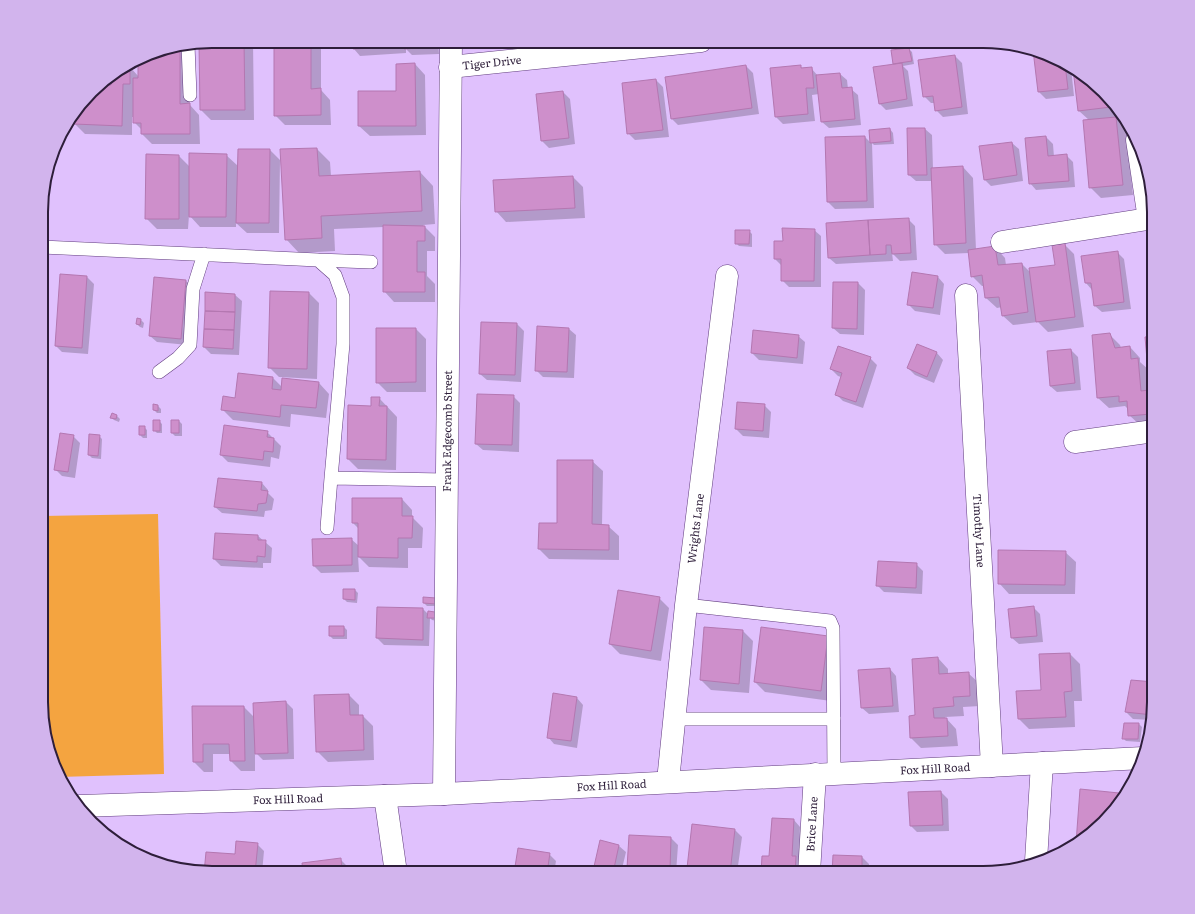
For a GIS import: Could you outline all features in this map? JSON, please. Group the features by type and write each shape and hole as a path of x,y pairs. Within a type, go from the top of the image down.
{"street":[{"name":"Frank Edgecomb Street","path":"444,794 451,48"},
{"name":"Tiger Drive","path":"450,67 634,48"},
{"path":"1002,242 1147,219"},
{"name":"Wrights Lane","path":"668,781 686,605 727,276"},
{"name":"Timothy Lane","path":"966,294 992,766"},
{"path":"1075,442 1147,432"},
{"name":"Fox Hill Road","path":"85,806 444,794 668,781 1137,758"},
{"path":"1036,857 1042,763"},
{"name":"Brice Lane","path":"810,866 824,774"},
{"path":"385,796 395,866"}],"lane":[{"path":"188,49 190,95"},
{"path":"48,247 371,262"},
{"path":"159,372 178,358 190,345 193,290 204,254"},
{"path":"318,260 335,275 343,297 342,351 327,528"},
{"path":"331,478 446,480"},
{"path":"686,605 830,621 833,628 834,719 824,774"},
{"path":"675,720 834,719"}],"shaded area":[{"path":"158,514 164,774 66,777 60,765 51,734 48,713 48,516"}],"building":[{"path":"199,48 244,48 245,110 200,110"},
{"path":"274,48 311,48 311,89 321,88 321,115 274,116"},
{"path":"353,48 376,48 353,49"},
{"path":"909,48 912,61 893,64 891,50"},
{"path":"180,51 180,104 190,103 190,134 141,134 141,123 133,123 133,78 138,78 138,66 149,60"},
{"path":"955,55 962,107 935,111 933,96 923,97 918,60"},
{"path":"1034,56 1046,60 1066,71 1068,89 1038,92"},
{"path":"415,63 416,126 358,126 358,91 396,91 396,64"},
{"path":"902,63 907,99 879,104 873,67"},
{"path":"746,65 752,108 671,119 665,77"},
{"path":"801,65 801,68 812,67 814,88 806,88 808,114 775,117 770,68"},
{"path":"130,70 130,84 123,84 122,126 74,124 96,96 109,85 111,85 112,82"},
{"path":"840,73 842,88 852,87 855,119 821,122 816,75"},
{"path":"1074,76 1099,96 1109,107 1078,111"},
{"path":"656,79 663,130 627,134 622,83"},
{"path":"563,91 569,138 541,141 536,94"},
{"path":"1116,117 1123,185 1089,188 1083,120"},
{"path":"890,128 891,141 870,143 869,130"},
{"path":"907,128 925,128 927,175 908,175"},
{"path":"865,136 867,201 827,202 825,137"},
{"path":"1046,136 1048,156 1067,154 1069,181 1029,184 1025,138"},
{"path":"1012,142 1017,175 984,180 979,146"},
{"path":"317,148 319,176 420,171 422,211 321,216 322,238 285,240 280,149"},
{"path":"238,149 270,149 269,223 236,223"},
{"path":"189,153 227,154 226,217 189,217"},
{"path":"146,154 179,155 179,219 145,219"},
{"path":"963,166 966,243 934,245 931,168"},
{"path":"573,176 575,208 495,212 493,180"},
{"path":"909,218 911,253 892,254 891,245 886,245 886,254 870,255 868,220"},
{"path":"868,220 870,255 828,258 826,223"},
{"path":"383,225 425,226 425,241 417,241 417,272 425,272 425,292 383,292"},
{"path":"782,228 815,229 814,281 781,281 781,259 774,259 774,241 783,241"},
{"path":"735,230 750,230 749,244 735,244"},
{"path":"1065,243 1075,317 1036,322 1029,268 1055,265 1052,245"},
{"path":"995,246 998,265 1022,263 1028,312 1002,316 999,297 985,298 982,275 971,277 968,250"},
{"path":"1118,251 1124,302 1094,306 1091,283 1085,283 1081,256"},
{"path":"912,272 938,276 933,308 907,305"},
{"path":"60,274 87,276 82,348 55,346"},
{"path":"154,277 186,280 181,339 149,336"},
{"path":"833,282 858,282 857,329 832,328"},
{"path":"270,291 309,292 307,369 268,368"},
{"path":"205,292 235,294 235,312 205,311"},
{"path":"205,311 235,312 234,330 204,329"},
{"path":"137,318 141,319 140,325 136,324"},
{"path":"481,322 517,323 515,375 479,374"},
{"path":"537,326 569,328 567,372 535,371"},
{"path":"376,328 416,328 416,382 376,383"},
{"path":"204,329 234,330 233,349 203,347"},
{"path":"753,330 799,335 797,358 751,353"},
{"path":"1110,333 1115,348 1130,346 1131,359 1138,358 1141,391 1147,390 1147,414 1128,416 1127,401 1119,402 1119,396 1097,398 1092,335"},
{"path":"1145,337 1147,337 1147,360"},
{"path":"917,344 937,352 927,377 907,368"},
{"path":"838,346 871,357 856,402 835,395 842,373 830,369"},
{"path":"1071,349 1075,383 1050,386 1047,351"},
{"path":"238,373 273,377 272,389 281,390 282,378 319,382 316,408 281,405 280,417 221,410 223,396 235,398"},
{"path":"477,394 514,395 512,445 475,444"},
{"path":"371,397 380,397 379,406 387,406 386,460 347,459 348,405 371,406"},
{"path":"737,402 765,404 763,431 735,429"},
{"path":"153,404 158,405 158,411 153,410"},
{"path":"112,413 117,415 116,419 110,418"},
{"path":"153,420 160,420 160,431 153,431"},
{"path":"171,420 179,420 179,433 171,433"},
{"path":"224,425 268,431 267,437 274,438 273,452 264,451 263,460 220,455"},
{"path":"139,426 145,426 145,435 139,435"},
{"path":"60,433 74,435 68,472 54,470"},
{"path":"89,434 100,435 98,456 88,455"},
{"path":"557,460 593,460 592,524 609,525 609,550 538,549 539,523 557,523"},
{"path":"218,478 262,482 261,490 268,491 266,503 258,504 257,511 214,507"},
{"path":"352,498 402,498 402,516 413,516 412,538 398,538 398,558 358,557 358,523 352,523"},
{"path":"215,533 258,535 258,540 266,540 265,557 257,556 257,562 213,559"},
{"path":"352,538 352,565 313,566 312,539"},
{"path":"998,550 1066,551 1065,585 998,584"},
{"path":"878,561 917,563 916,588 876,586"},
{"path":"343,589 355,589 355,600 343,599"},
{"path":"618,590 660,597 651,651 609,644"},
{"path":"423,597 436,598 436,604 423,603"},
{"path":"1034,606 1037,636 1011,638 1008,609"},
{"path":"377,607 423,608 423,640 376,638"},
{"path":"428,611 435,612 435,618 427,618"},
{"path":"329,626 344,626 344,636 329,636"},
{"path":"704,627 743,630 739,684 700,680"},
{"path":"761,627 828,636 821,691 754,682"},
{"path":"1070,653 1072,691 1064,692 1066,717 1018,719 1016,691 1041,690 1039,654"},
{"path":"938,657 939,674 969,672 970,696 953,697 954,706 933,708 934,718 947,718 948,736 910,738 909,716 915,715 912,659"},
{"path":"890,668 893,706 861,708 858,670"},
{"path":"1131,680 1147,681 1147,714 1125,712"},
{"path":"553,693 577,697 571,741 547,738"},
{"path":"349,694 350,715 363,715 364,750 316,752 314,695"},
{"path":"286,701 288,753 255,754 253,703"},
{"path":"192,706 244,706 245,761 230,761 229,744 203,744 203,762 193,762"},
{"path":"1124,723 1139,723 1138,739 1122,739"},
{"path":"1080,789 1119,793 1099,818 1076,836"},
{"path":"941,791 943,825 910,826 908,792"},
{"path":"772,818 794,819 792,856 796,856 795,866 761,866 762,856 769,856"},
{"path":"692,824 735,829 731,866 687,866"},
{"path":"629,835 671,837 670,866 627,866"},
{"path":"600,840 619,845 614,866 594,866"},
{"path":"236,841 258,843 256,866 205,866 206,852 235,854"},
{"path":"518,848 550,853 548,866 515,866"},
{"path":"833,855 862,856 862,866 832,866"},
{"path":"341,858 342,866 302,866 302,863"}]}
